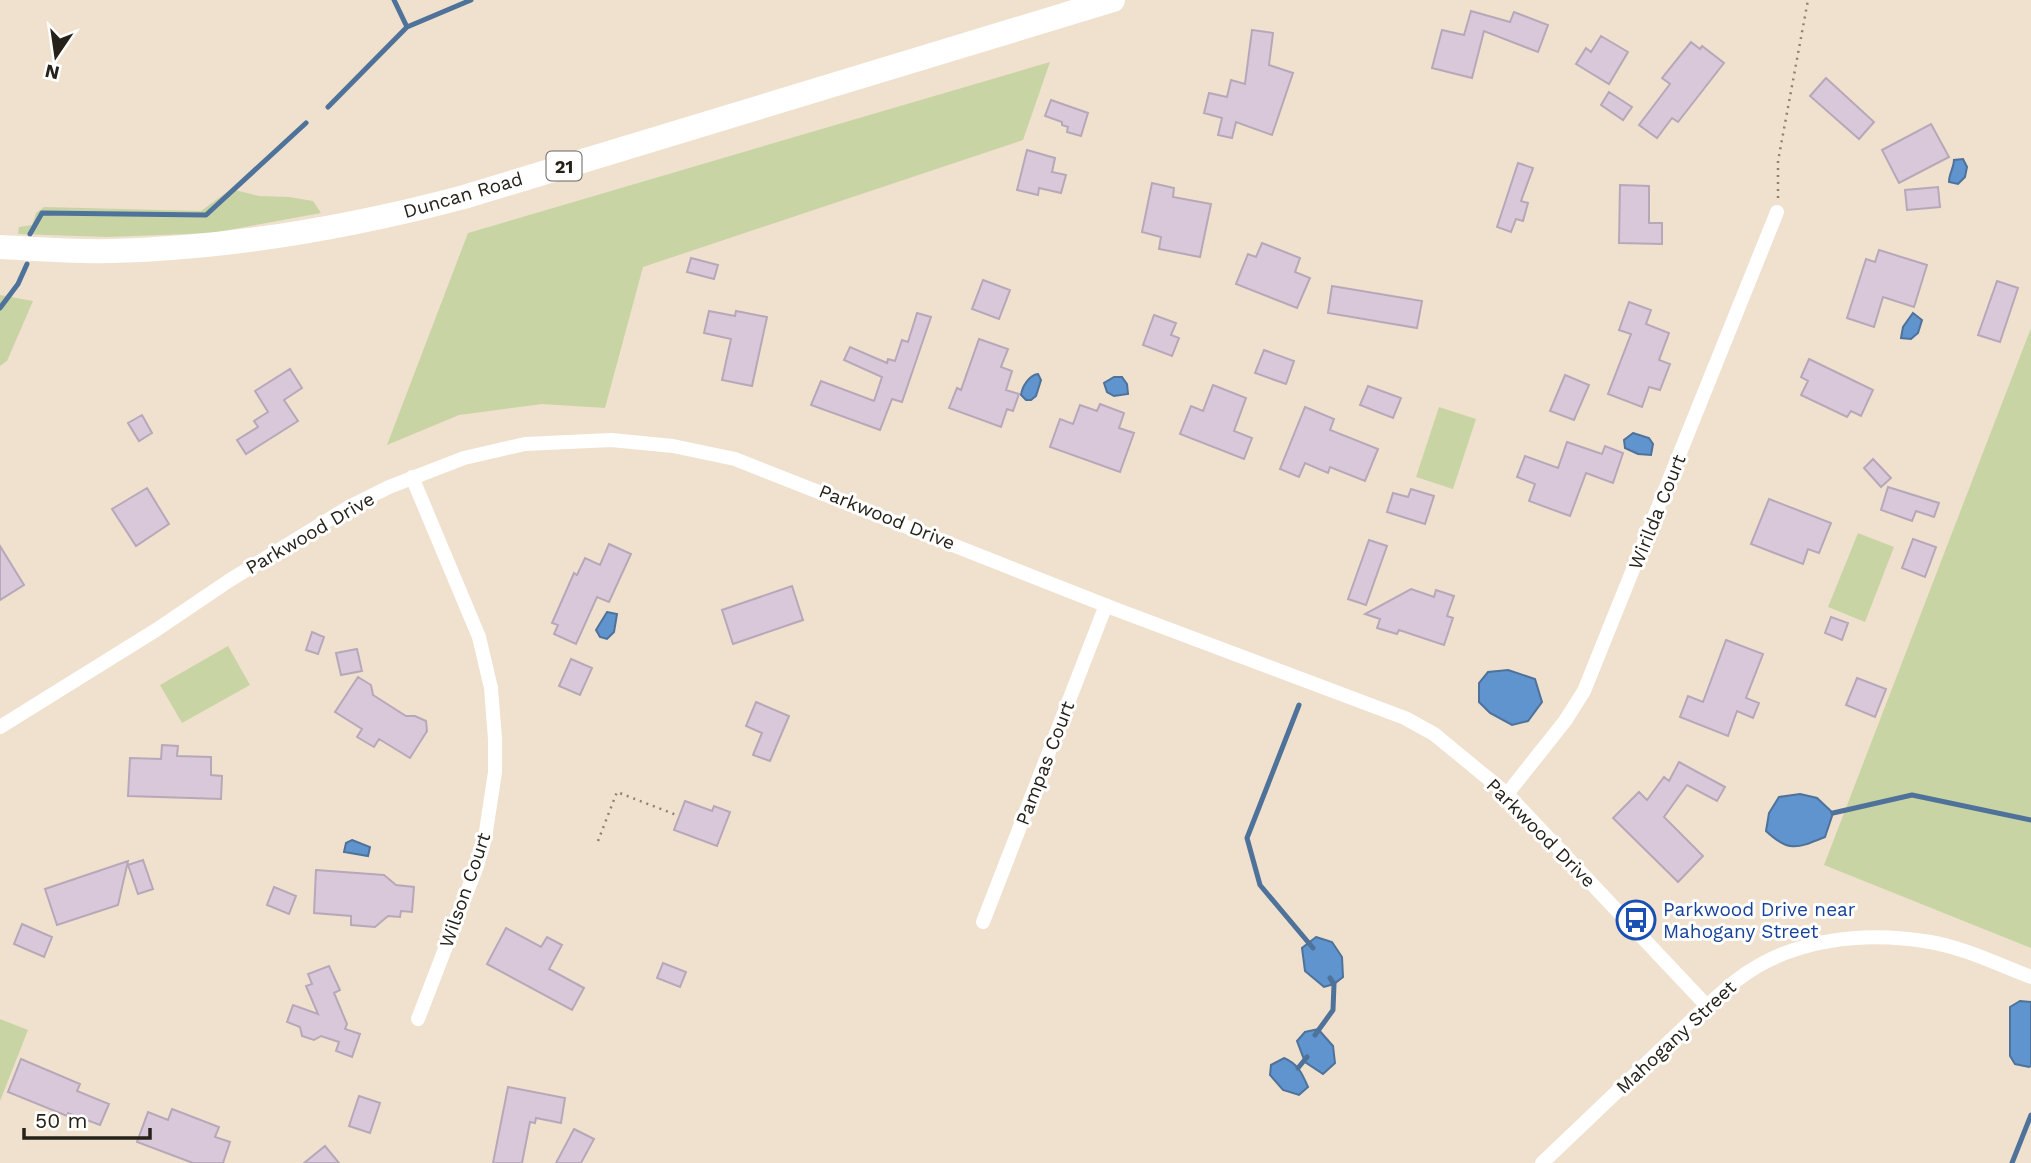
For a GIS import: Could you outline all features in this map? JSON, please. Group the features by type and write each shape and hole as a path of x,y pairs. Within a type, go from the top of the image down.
{"highway":[{"name":"Duncan Road","path":"0,247 110,251 224,244 365,222 464,197 1113,0"}],"street":[{"name":"Wirilda Court","path":"1507,794 1565,721 1584,691 1777,212"},
{"name":"Parkwood Drive","path":"0,727 349,507 412,477 464,458 525,444 611,440 673,446 746,463 1106,605 1405,718 1434,734 1507,794 1707,1006"},
{"name":"Wilson Court","path":"412,477 480,637 491,688 495,739 495,772 485,838 477,866 418,1019"},
{"name":"Pampas Court","path":"983,922 1106,605"},
{"name":"Mahogany Street","path":"1542,1163 1738,978 1777,956 1815,943 1856,937 1895,937 1934,942 2031,978"}],"path":[{"path":"1777,212 1779,161 1808,0"},
{"path":"598,841 617,792 679,816"}],"green space":[{"path":"1050,62 1023,140 643,267 605,408 542,404 459,415 387,445 468,233"},
{"path":"231,189 259,196 313,201 321,213 212,233 107,237 18,234 19,227 32,225 36,213 44,207 201,211"},
{"path":"0,295 33,301 7,361 0,366"},
{"path":"2031,328 2031,948 1824,865"},
{"path":"1439,407 1476,419 1453,489 1416,477"},
{"path":"1858,533 1894,547 1865,622 1828,607"},
{"path":"228,646 250,685 182,723 160,685"},
{"path":"0,1019 28,1030 0,1101"}],"water":[{"path":"1963,159 1967,167 1965,177 1958,184 1949,182 1954,160"},
{"path":"1913,313 1922,320 1918,333 1911,339 1901,338 1903,327"},
{"path":"1038,374 1041,380 1036,396 1026,400 1021,395 1023,388 1029,379"},
{"path":"1114,377 1122,377 1127,384 1128,394 1114,396 1107,392 1104,383"},
{"path":"1633,433 1649,438 1653,444 1651,455 1638,454 1625,448 1624,440"},
{"path":"607,612 617,614 614,632 607,639 600,637 596,630"},
{"path":"1508,670 1535,679 1542,702 1528,721 1512,725 1490,713 1479,702 1479,683 1488,672"},
{"path":"1800,794 1817,798 1833,813 1825,837 1801,846 1781,843 1766,831 1769,813 1779,797"},
{"path":"352,840 370,847 368,856 344,852 346,843"},
{"path":"1316,937 1332,942 1342,957 1343,977 1324,987 1305,971 1302,948"},
{"path":"2020,1001 2031,1002 2029,1067 2015,1064 2010,1056 2010,1007"},
{"path":"1318,1029 1333,1046 1335,1063 1323,1074 1305,1062 1297,1041 1305,1032"},
{"path":"1284,1058 1293,1063 1304,1077 1308,1087 1299,1095 1283,1090 1270,1075 1271,1065"}],"building":[{"path":"1471,11 1510,22 1514,12 1548,25 1538,52 1484,31 1472,78 1432,68 1442,30 1464,35"},
{"path":"1252,30 1273,33 1269,65 1293,73 1272,135 1236,122 1232,138 1218,135 1222,118 1204,113 1209,93 1227,97 1231,80 1245,84"},
{"path":"1601,36 1628,52 1609,84 1576,64 1586,48 1591,52"},
{"path":"1691,42 1700,49 1702,46 1724,63 1678,122 1672,118 1657,138 1639,125 1670,84 1662,78"},
{"path":"1826,78 1874,122 1859,139 1810,96"},
{"path":"1609,92 1632,107 1623,120 1601,105"},
{"path":"1051,100 1088,113 1081,136 1067,132 1068,127 1062,125 1062,122 1045,116"},
{"path":"1931,124 1949,157 1899,183 1882,150"},
{"path":"1027,150 1055,158 1052,172 1066,175 1061,193 1039,188 1038,195 1017,190"},
{"path":"1518,163 1533,168 1521,201 1528,203 1523,221 1516,219 1511,232 1497,227"},
{"path":"1152,183 1174,188 1173,197 1211,204 1200,257 1159,249 1161,237 1142,232"},
{"path":"1620,185 1649,186 1649,223 1662,223 1662,244 1619,243"},
{"path":"1938,187 1940,207 1907,210 1905,190"},
{"path":"1262,243 1300,258 1295,272 1310,278 1297,308 1236,284 1248,254 1256,257"},
{"path":"1879,250 1927,265 1914,307 1883,297 1874,327 1847,318 1866,259 1875,262"},
{"path":"691,258 718,265 714,279 687,272"},
{"path":"983,280 1010,290 999,319 972,309"},
{"path":"1997,281 2018,288 2000,342 1978,335"},
{"path":"1332,286 1422,301 1417,328 1328,313"},
{"path":"1629,302 1651,310 1646,324 1669,333 1659,360 1670,364 1660,390 1649,387 1642,407 1608,394 1631,334 1619,330"},
{"path":"709,311 735,316 736,311 767,317 752,386 722,380 731,339 704,333"},
{"path":"917,313 931,317 902,402 892,399 880,430 811,405 821,381 874,401 882,377 844,360 850,347 887,363 888,359 895,361 902,340 908,342"},
{"path":"1154,315 1176,323 1171,335 1179,338 1172,356 1143,345"},
{"path":"979,339 1008,349 1001,367 1012,371 1006,390 1019,394 1013,411 1007,409 1001,427 949,408 957,388 961,390"},
{"path":"1264,350 1294,361 1286,384 1255,373"},
{"path":"1809,359 1873,390 1861,416 1851,411 1847,417 1801,395 1808,381 1801,377"},
{"path":"290,369 302,388 284,400 298,421 246,454 237,440 258,427 254,421 268,412 255,391"},
{"path":"1565,375 1589,385 1574,420 1550,411"},
{"path":"1213,385 1246,398 1234,431 1252,438 1244,459 1180,434 1191,406 1203,411"},
{"path":"1368,386 1401,398 1393,418 1360,405"},
{"path":"1100,404 1124,413 1119,428 1134,433 1120,472 1050,447 1060,419 1073,424 1080,405 1097,411"},
{"path":"1305,407 1334,419 1330,430 1378,449 1365,481 1330,467 1328,473 1305,463 1299,477 1280,469"},
{"path":"142,415 152,433 139,441 128,423"},
{"path":"1567,442 1602,454 1605,446 1623,453 1613,483 1586,473 1570,516 1529,501 1535,484 1517,477 1525,456 1558,468"},
{"path":"1873,459 1891,478 1881,487 1864,468"},
{"path":"1888,487 1939,503 1934,517 1916,511 1912,521 1881,510"},
{"path":"147,488 169,524 136,546 112,509"},
{"path":"1411,489 1434,496 1425,524 1387,512 1393,493 1408,497"},
{"path":"1769,499 1831,523 1819,553 1808,549 1803,564 1751,544"},
{"path":"1913,539 1936,547 1925,577 1902,568"},
{"path":"1369,540 1387,546 1366,605 1348,599"},
{"path":"609,544 631,554 609,602 597,597 576,644 554,634 558,625 552,623 574,573 577,575 585,558 600,565"},
{"path":"0,546 24,585 0,600"},
{"path":"792,586 803,620 733,644 722,610"},
{"path":"1411,589 1434,597 1436,590 1454,596 1447,616 1453,618 1444,645 1399,630 1397,634 1377,628 1380,619 1365,614"},
{"path":"1831,617 1848,623 1842,640 1825,633"},
{"path":"312,632 324,637 318,654 306,650"},
{"path":"1726,640 1763,654 1746,698 1759,703 1753,718 1737,711 1728,736 1680,717 1688,696 1703,702"},
{"path":"357,649 362,671 341,675 336,653"},
{"path":"571,659 592,668 580,695 559,686"},
{"path":"358,677 371,685 373,695 406,716 415,716 426,721 427,731 410,758 379,739 374,747 357,737 362,729 335,712"},
{"path":"1857,678 1886,689 1875,717 1846,705"},
{"path":"756,702 789,716 770,761 753,755 762,733 746,726"},
{"path":"162,745 178,746 177,756 211,757 211,775 222,776 221,799 128,796 130,758 161,759"},
{"path":"1679,762 1725,787 1717,801 1687,785 1664,817 1703,856 1678,882 1613,818 1639,792 1647,800 1664,777 1669,781"},
{"path":"685,801 712,811 714,806 730,812 717,846 674,830"},
{"path":"143,860 153,889 138,894 128,865"},
{"path":"128,861 118,905 57,925 45,889"},
{"path":"316,870 384,875 396,885 414,887 412,912 401,911 400,917 388,916 375,927 351,925 351,916 314,913"},
{"path":"274,887 296,896 289,914 267,905"},
{"path":"22,924 52,937 44,957 14,944"},
{"path":"506,928 541,947 547,937 562,945 549,969 584,988 572,1010 487,964"},
{"path":"663,963 686,972 680,987 657,978"},
{"path":"329,966 340,990 334,993 347,1024 345,1029 360,1034 352,1057 336,1051 339,1042 321,1036 314,1040 302,1036 300,1027 287,1022 293,1005 318,1014 306,986 312,984 308,974"},
{"path":"21,1059 80,1084 77,1091 109,1104 100,1125 68,1113 67,1116 8,1092"},
{"path":"508,1087 565,1098 561,1123 536,1118 535,1123 530,1122 522,1163 493,1163"},
{"path":"359,1096 380,1103 370,1133 349,1126"},
{"path":"172,1109 219,1127 215,1137 230,1142 223,1163 193,1163 137,1142 148,1112 168,1120"},
{"path":"574,1129 594,1139 581,1163 556,1163"},
{"path":"325,1146 339,1163 304,1163"}],"waterway":[{"path":"394,0 407,27"},
{"path":"328,107 407,27 471,0"},
{"path":"30,234 42,213 206,215 306,123"},
{"path":"0,308 18,284 27,264"},
{"path":"1299,705 1247,838 1260,885 1313,948"},
{"path":"1833,813 1912,795 2031,820"},
{"path":"1315,1035 1333,1010 1334,984 1330,978"},
{"path":"1298,1068 1307,1057"},
{"path":"2012,1163 2031,1115"}],"place":[{"name":"Parkwood Drive near Mahogany Street","path":"1636,920"}]}
